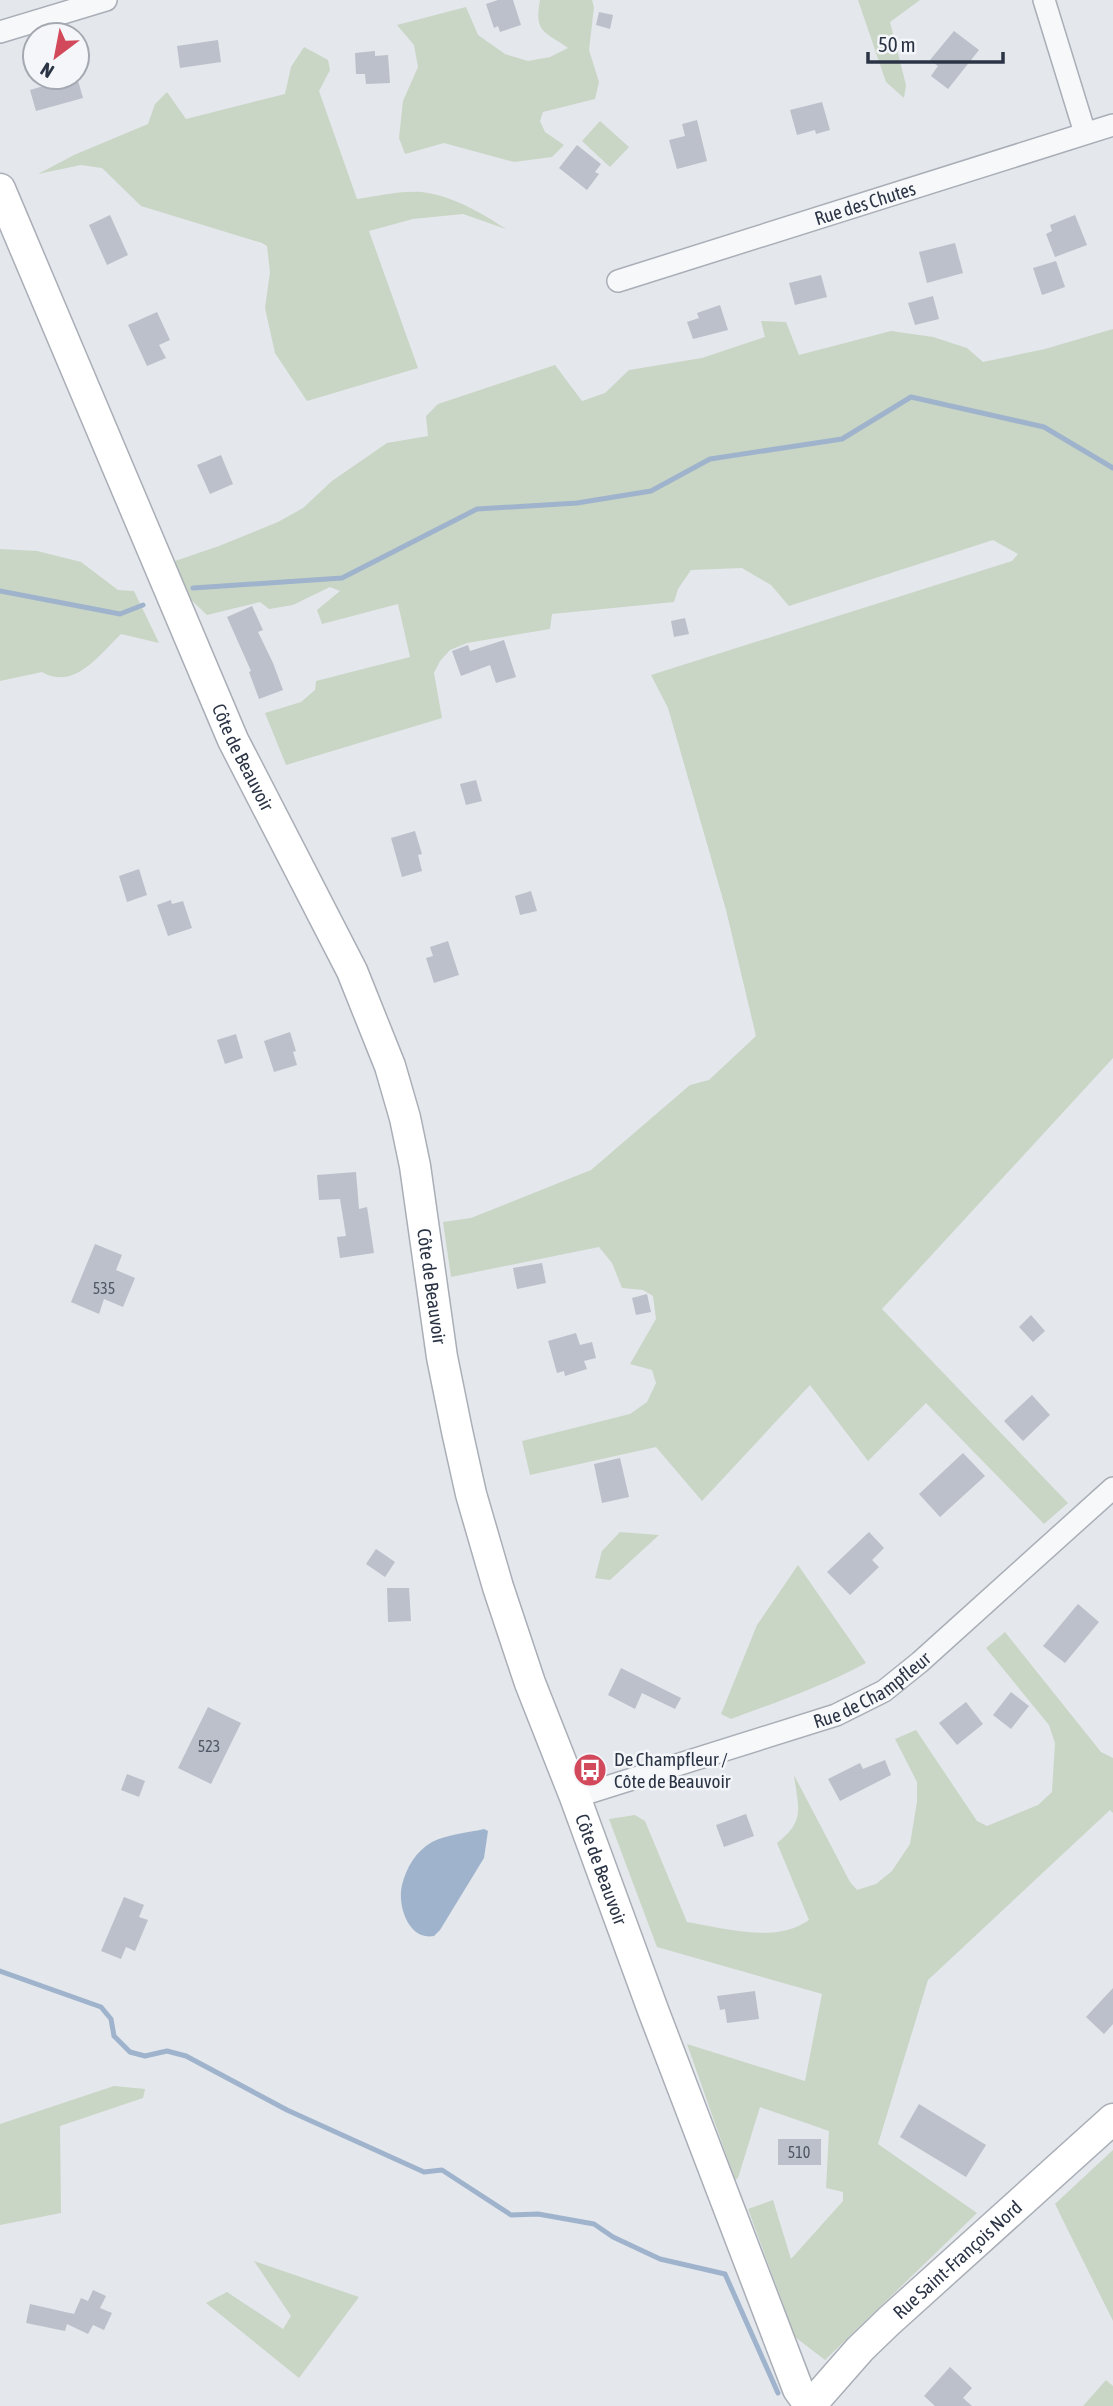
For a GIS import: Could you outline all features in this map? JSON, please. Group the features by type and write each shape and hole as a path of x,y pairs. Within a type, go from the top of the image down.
{"street":[{"path":"0,32 106,0"},
{"path":"1044,0 1085,133"},
{"name":"Rue des Chutes","path":"618,281 1113,125"},
{"name":"Côte de Beauvoir","path":"0,189 233,740 352,971 390,1066 415,1167 442,1357 471,1494 530,1683 798,2389 810,2406"},
{"name":"Rue de Champfleur","path":"575,1797 836,1715 884,1691 920,1662 1113,1488"},
{"name":"Rue Saint-François Nord","path":"810,2406 889,2320 1113,2119"}],"green space":[{"path":"540,0 592,0 594,7 589,50 599,82 595,99 543,112 540,121 545,132 564,145 552,157 514,162 444,143 405,154 399,138 403,101 418,67 414,45 397,25 466,7 478,35 505,54 528,61 550,57 568,48 547,34 540,25"},
{"path":"858,0 920,0 890,22 906,85 904,98 886,82"},
{"path":"304,47 328,60 330,70 319,91 357,199 424,192 462,204 506,229 463,214 413,219 369,231 418,368 307,401 275,353 265,308 270,272 267,246 141,206 102,168 81,165 38,174 74,155 148,124 155,104 167,92 186,119 285,94 291,67"},
{"path":"600,121 629,147 610,167 582,141"},
{"path":"761,321 786,322 799,355 891,331 933,337 967,348 983,362 1045,349 1113,329 1113,1058 882,1309 1068,1503 1044,1524 926,1403 868,1461 810,1385 702,1501 656,1447 530,1475 522,1441 630,1414 647,1402 656,1383 652,1370 630,1364 656,1319 653,1296 643,1290 622,1288 612,1263 599,1247 451,1277 443,1222 471,1218 591,1170 690,1085 709,1080 756,1036 726,910 668,708 651,675 1012,561 1018,554 993,540 789,606 771,585 742,568 691,570 678,589 674,602 552,614 550,629 467,643 450,650 434,673 442,718 286,765 265,713 301,702 315,690 316,681 410,657 398,604 322,624 317,610 340,591 330,587 293,605 269,609 260,602 207,615 185,594 175,561 278,522 303,508 332,481 387,443 428,436 426,416 438,404 555,365 582,401 605,393 629,370 702,358 765,337"},
{"path":"0,549 37,551 81,562 118,590 134,591 159,643 121,634 95,660 75,674 54,677 42,672 0,681"},
{"path":"620,1532 659,1535 610,1580 595,1578 602,1551"},
{"path":"798,1565 866,1663 817,1686 731,1719 721,1714 757,1625"},
{"path":"1005,1632 1101,1752 1113,1758 1113,1813 1110,1810 928,1980 878,2144 977,2213 825,2360 795,2337 748,2209 773,2200 791,2259 843,2201 843,2192 826,2188 829,2131 760,2107 738,2178 735,2180 687,2044 805,2081 822,1994 657,1947 609,1819 635,1815 645,1821 687,1922 766,1933 796,1927 809,1920 777,1843 792,1828 798,1813 794,1775 850,1882 857,1890 876,1884 892,1871 910,1844 917,1802 917,1782 895,1739 916,1730 977,1821 987,1826 1038,1805 1052,1792 1055,1743 1049,1725 986,1648"},
{"path":"114,2086 145,2089 143,2098 60,2126 61,2213 0,2225 0,2124"},
{"path":"1113,2150 1113,2321 1055,2204"},
{"path":"254,2261 359,2297 299,2378 206,2303 227,2292 283,2329 291,2316"},
{"path":"1106,2380 1113,2386 1113,2406 1083,2406"}],"water":[{"path":"484,1829 488,1831 484,1858 440,1930 434,1936 418,1933 407,1920 401,1903 402,1885 412,1860 421,1850 438,1839"}],"building":[{"path":"498,0 513,0 521,25 500,32 498,26 494,28 486,4"},
{"path":"599,12 613,15 610,29 596,25"},
{"path":"954,31 979,50 948,89 931,76 938,66 930,60"},
{"path":"218,40 221,62 180,68 177,46"},
{"path":"375,51 375,56 388,55 390,83 366,84 365,74 356,74 355,53"},
{"path":"30,91 81,91 83,98 36,111"},
{"path":"822,102 830,130 816,134 815,130 797,135 790,110"},
{"path":"697,120 707,161 677,169 669,140 685,136 682,124"},
{"path":"577,145 601,164 595,172 599,174 587,190 559,168"},
{"path":"110,215 128,255 107,265 89,225"},
{"path":"1075,215 1087,245 1055,257 1046,234 1052,231 1050,225"},
{"path":"955,243 963,273 927,283 919,252"},
{"path":"1056,261 1065,287 1042,295 1033,268"},
{"path":"821,275 827,297 795,305 789,283"},
{"path":"933,296 939,319 915,325 908,303"},
{"path":"720,305 728,330 693,339 687,322 699,318 697,313"},
{"path":"157,312 170,340 159,345 166,358 147,366 128,325"},
{"path":"221,455 233,484 210,494 197,465"},
{"path":"252,606 263,630 258,632 283,690 259,699 249,672 251,671 227,617"},
{"path":"685,618 689,634 674,637 671,621"},
{"path":"504,640 516,677 496,683 490,665 461,676 452,651 468,645 470,651"},
{"path":"476,780 482,801 466,805 460,784"},
{"path":"415,831 422,854 418,855 422,871 402,877 391,838"},
{"path":"139,869 147,895 127,902 119,876"},
{"path":"531,891 537,911 520,915 515,896"},
{"path":"171,900 172,904 183,901 192,928 168,936 157,905"},
{"path":"448,941 459,975 434,983 426,958 433,956 430,947"},
{"path":"290,1032 297,1065 274,1072 264,1041"},
{"path":"236,1034 243,1058 225,1064 217,1040"},
{"path":"356,1172 359,1209 367,1207 374,1253 340,1258 337,1237 346,1236 340,1199 319,1200 317,1175"},
{"path":"95,1244 122,1255 116,1270 135,1278 123,1307 104,1299 99,1314 71,1302"},
{"path":"542,1263 546,1283 517,1289 513,1268"},
{"path":"647,1294 651,1312 636,1315 632,1298"},
{"path":"1031,1315 1045,1331 1033,1342 1019,1327"},
{"path":"576,1333 580,1345 592,1342 596,1358 584,1361 587,1369 565,1376 564,1371 557,1373 548,1341"},
{"path":"1032,1395 1050,1415 1023,1441 1004,1421"},
{"path":"963,1453 985,1476 940,1517 919,1494"},
{"path":"620,1458 629,1497 602,1503 594,1464"},
{"path":"869,1532 884,1548 872,1560 879,1567 850,1595 827,1572"},
{"path":"376,1549 395,1562 385,1577 366,1564"},
{"path":"387,1588 409,1588 411,1621 388,1622"},
{"path":"1078,1604 1099,1622 1065,1663 1043,1646"},
{"path":"621,1668 681,1698 675,1709 642,1693 635,1709 608,1695"},
{"path":"1011,1692 1029,1706 1011,1729 993,1715"},
{"path":"966,1702 983,1724 957,1745 939,1723"},
{"path":"208,1707 241,1723 211,1784 178,1768"},
{"path":"885,1760 891,1775 840,1801 828,1779 860,1763 863,1769"},
{"path":"127,1774 145,1781 139,1797 121,1790"},
{"path":"746,1814 754,1836 724,1847 716,1825"},
{"path":"124,1897 144,1905 139,1917 148,1920 135,1951 126,1947 121,1959 101,1951"},
{"path":"1113,1988 1113,2024 1104,2034 1086,2017"},
{"path":"755,1991 759,2019 727,2023 725,2009 720,2010 717,1996"},
{"path":"919,2104 986,2145 966,2177 900,2137"},
{"path":"778,2139 821,2139 821,2165 778,2165"},
{"path":"93,2290 106,2296 100,2308 112,2313 104,2330 93,2325 88,2334 67,2324 65,2331 26,2323 30,2304 74,2314 81,2298 88,2301"},
{"path":"950,2367 972,2388 963,2398 972,2406 935,2406 924,2396"}],"waterway":[{"path":"193,588 342,578 477,509 577,503 651,491 710,459 842,439 911,397 1044,427 1113,468"},
{"path":"0,591 120,614 143,605"},
{"path":"0,1971 101,2007 111,2019 114,2036 130,2052 145,2056 167,2051 186,2056 287,2110 424,2172 442,2170 511,2215 538,2214 594,2224 613,2237 660,2259 725,2274 778,2393"}],"place":[{"name":"De Champfleur / Côte de Beauvoir","path":"590,1770"}]}
